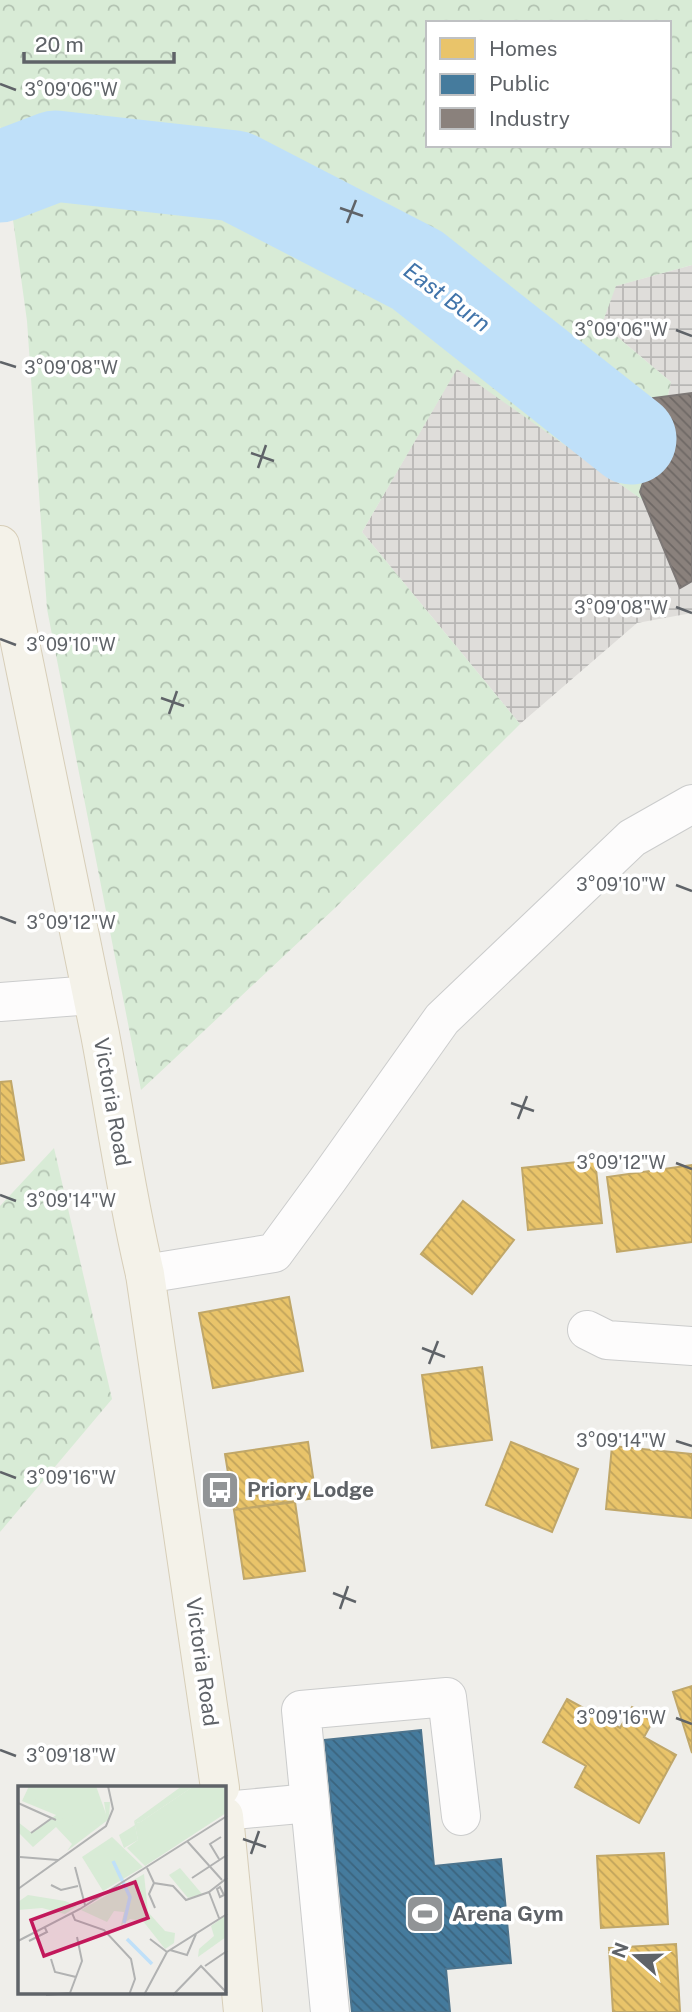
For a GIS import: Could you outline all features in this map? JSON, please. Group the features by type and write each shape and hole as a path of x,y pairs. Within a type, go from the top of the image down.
{"main road":[{"name":"Victoria Road","path":"0,545 114,1105 141,1257 220,1786"},
{"path":"226,1837 243,2012"}],"street":[{"path":"141,1257 274,1253 442,1019 632,838 692,804"},
{"path":"0,1002 92,995"},
{"path":"587,1329 607,1340 692,1346"},
{"path":"330,2012 301,1710 446,1697 461,1816"},
{"path":"226,1811 310,1804"}],"shaded area":[{"path":"692,265 692,613 637,623 520,724 362,532 457,368 643,500 671,382 602,324 615,286"}],"green space":[{"path":"0,0 692,0 692,265 616,286 602,324 671,382 644,501 457,369 362,532 520,724 335,908 141,1090 47,609 27,321 0,126"},
{"path":"54,1148 112,1399 0,1532 0,1206"}],"building: Homes":[{"path":"11,1081 24,1160 0,1164 0,1082"},
{"path":"595,1160 602,1223 528,1230 522,1168"},
{"path":"692,1165 692,1242 617,1252 607,1177"},
{"path":"463,1201 514,1240 472,1294 421,1254"},
{"path":"289,1297 303,1371 213,1388 199,1313"},
{"path":"482,1367 492,1440 432,1448 422,1375"},
{"path":"308,1442 316,1498 234,1510 225,1454"},
{"path":"511,1442 578,1469 552,1532 486,1505"},
{"path":"612,1446 692,1454 692,1518 606,1509"},
{"path":"295,1502 305,1571 244,1579 234,1510"},
{"path":"692,1686 692,1753 673,1692"},
{"path":"567,1699 620,1728 632,1707 654,1719 644,1737 676,1755 639,1823 575,1787 586,1766 543,1742"},
{"path":"664,1853 668,1924 601,1928 597,1856"},
{"path":"676,1944 680,2012 613,2012 609,1948"}],"building: Public":[{"name":"Arena Gym","path":"421,1730 434,1866 501,1859 511,1963 446,1969 450,2012 352,2012 325,1740"}],"building: Industry":[{"path":"692,393 692,581 680,588 640,492 659,433 653,398"}],"waterway":[{"name":"East Burn","path":"0,177 55,156 235,176 417,270 631,439"}],"place":[{"name":"Priory Lodge","path":"220,1490"},
{"name":"Arena Gym","path":"425,1914"}]}
